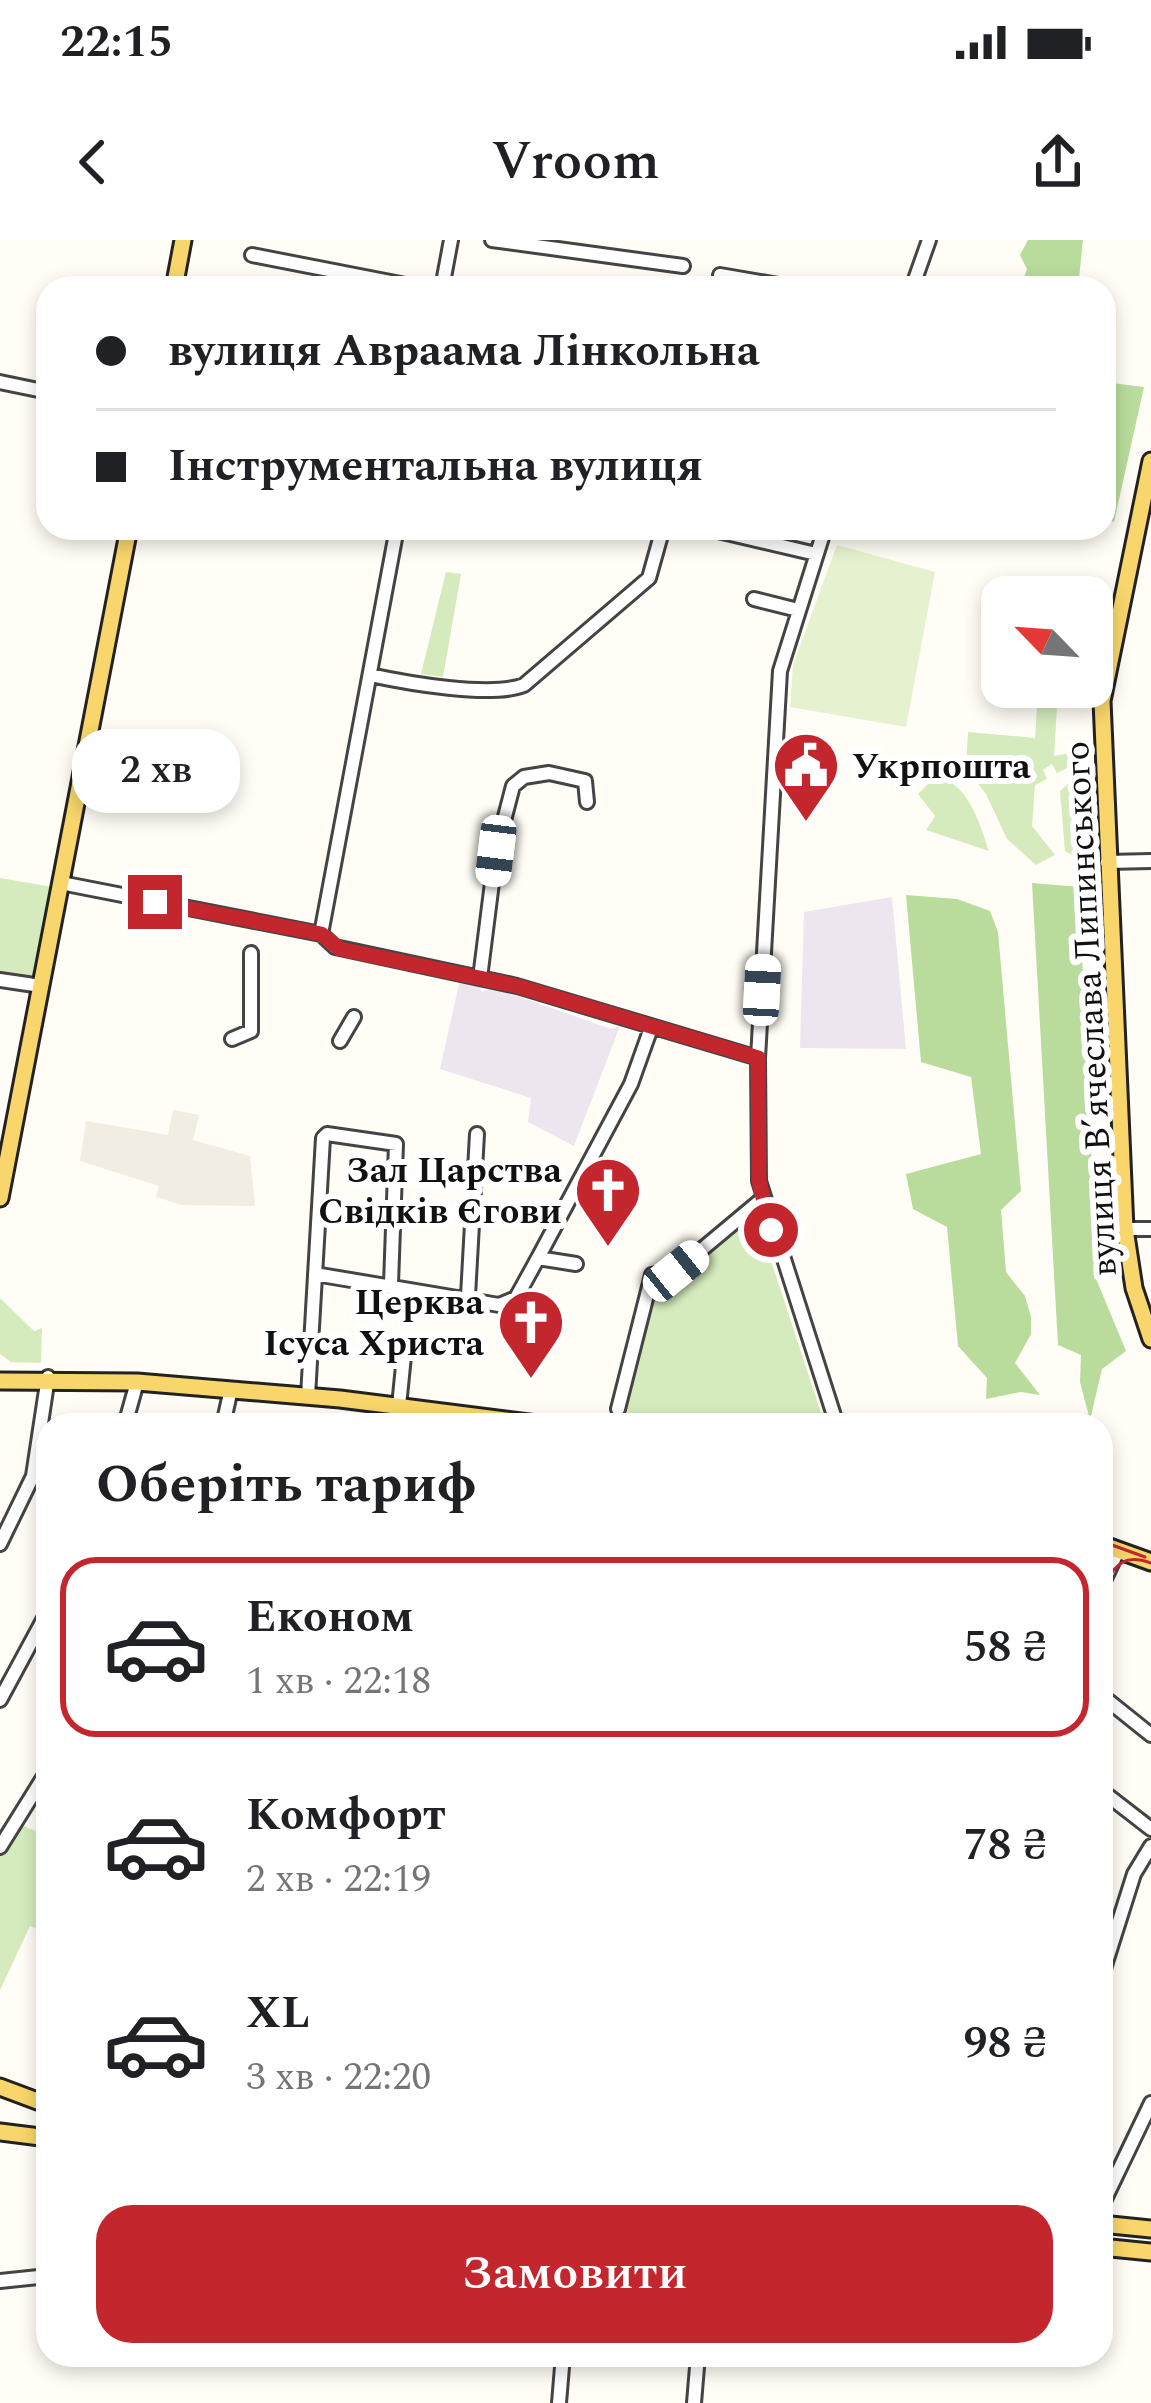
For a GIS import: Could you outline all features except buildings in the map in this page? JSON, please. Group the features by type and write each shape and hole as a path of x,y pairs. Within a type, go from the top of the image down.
{"main road":[{"path":"176,276 183,240"},
{"name":"вулиця Вʼячеслава Липинського","path":"1149,1328 1124,1229 1102,701 1151,461"},
{"path":"0,1198 127,540"},
{"path":"5,1376 231,1389 453,1413"},
{"path":"1113,1549 1151,1562"},
{"path":"0,2087 36,2101"},
{"path":"20,2134 30,2117 28,2099"},
{"path":"0,2132 36,2136"},
{"path":"1113,2225 1151,2229"},
{"path":"1113,2248 1151,2252"}],"street":[{"path":"444,276 451,240"},
{"path":"492,240 683,266"},
{"path":"916,276 929,240"},
{"path":"252,255 360,276"},
{"path":"720,275 726,276"},
{"path":"0,382 36,390"},
{"path":"321,934 395,540"},
{"path":"370,675 507,692 524,685 649,578 660,540"},
{"path":"756,540 816,554"},
{"path":"821,540 780,671 758,1058 760,1200 833,1413"},
{"path":"754,598 798,610"},
{"path":"480,978 496,851 513,786 536,775 567,777 585,781 587,802"},
{"path":"1107,862 1151,861"},
{"path":"61,883 321,934 335,947 370,957 480,978 758,1058"},
{"path":"232,1039 242,1040 251,1031 251,953"},
{"path":"0,980 41,986"},
{"path":"340,1041 354,1017"},
{"path":"315,1274 468,1296 492,1305 507,1303 538,1258 631,1084 651,1028"},
{"path":"308,1396 322,1138 327,1134 396,1144 392,1284"},
{"path":"468,1296 477,1134"},
{"path":"618,1409 652,1275 676,1271 760,1200"},
{"path":"1124,1229 1151,1229"},
{"path":"538,1258 576,1264"},
{"path":"399,1406 405,1346"},
{"path":"43,1413 48,1377"},
{"path":"128,1413 137,1382"},
{"path":"226,1413 231,1389"},
{"path":"0,1544 33,1476 36,1456"},
{"path":"1113,1562 1118,1551"},
{"path":"0,1700 36,1632"},
{"path":"1113,1705 1151,1736"},
{"path":"0,1847 36,1789"},
{"path":"1113,1799 1151,1828"},
{"path":"1113,1940 1134,1874 1151,1846"},
{"path":"1113,2182 1151,2103"},
{"path":"0,2282 36,2278"},
{"path":"560,2403 562,2367"},
{"path":"694,2403 697,2367"}],"shaded area":[{"path":"892,897 906,1049 800,1048 804,912"},
{"path":"460,979 476,982 482,992 492,987 611,1029 620,1026 574,1146 528,1122 531,1098 440,1069"},
{"path":"173,1110 199,1115 193,1140 250,1156 255,1206 182,1205 156,1197 159,1186 80,1161 86,1121 168,1135"}],"green space":[{"path":"1028,240 1083,240 1079,276 1024,276 1027,269 1020,255"},
{"path":"1116,384 1144,387 1116,513"},
{"path":"837,545 935,572 906,727 790,707 793,665"},
{"path":"446,572 461,574 443,677 421,674"},
{"path":"1037,708 1057,708 1054,756 1077,752 1077,763 1057,773 1052,764 1043,770 1047,779 1035,785 1032,826 1055,855 1036,865 1007,839 986,794 966,769 968,732 1035,738"},
{"path":"1088,766 1093,857 1080,860 1065,851 1060,791"},
{"path":"934,778 964,794 989,851 926,830 935,816 918,794"},
{"path":"0,878 53,887 35,982 0,977"},
{"path":"1032,883 1079,887 1097,1281 1126,1351 1102,1369 1092,1413 1080,1382 1081,1355 1058,1345"},
{"path":"906,895 957,899 990,911 998,932 1021,1191 1001,1210 1006,1272 1025,1296 1031,1317 1031,1334 1015,1363 1040,1395 1021,1392 986,1399 987,1378 958,1346 947,1227 913,1209 906,1174 981,1154 971,1077 921,1062"},
{"path":"755,1212 821,1413 622,1413 656,1279 678,1280"},
{"path":"0,1298 34,1331 42,1328 41,1363 11,1362 0,1354"},
{"path":"20,1824 36,1831 36,1929 30,1926 0,1990 0,1855"}],"tram line":[{"path":"1113,1545 1145,1557"},
{"path":"1113,1571 1127,1560 1151,1563"}],"place":[{"name":"Укрпошта","path":"806,824"},
{"name":"Зал Царства Свідків Єгови","path":"608,1249"},
{"name":"Церква Ісуса Христа","path":"531,1381"}],"route":[{"path":"155,902 321,934 340,949 517,986 758,1058 760,1200 771,1230"}]}
